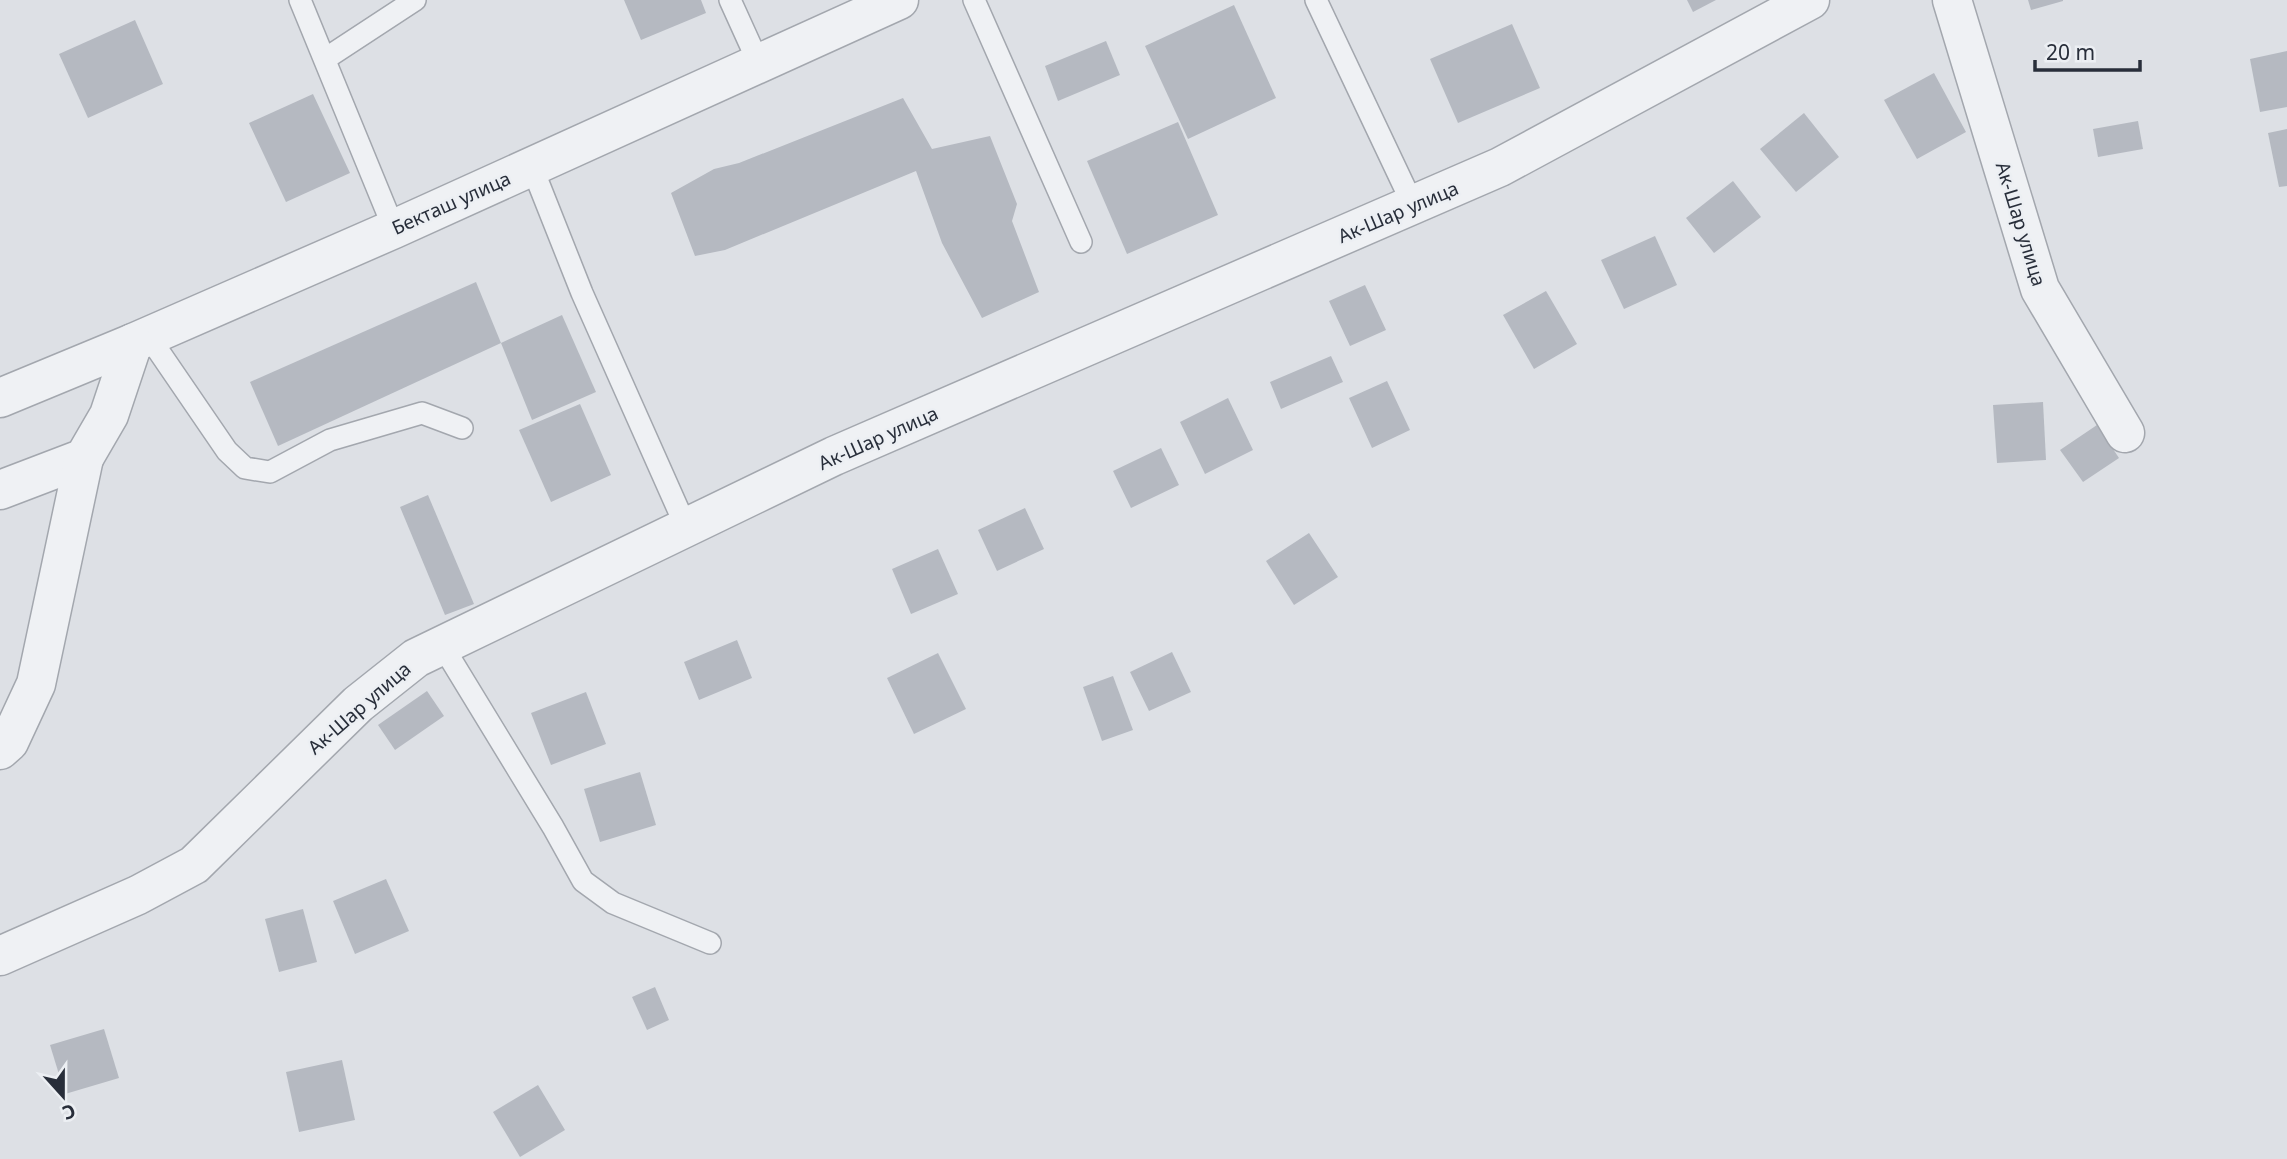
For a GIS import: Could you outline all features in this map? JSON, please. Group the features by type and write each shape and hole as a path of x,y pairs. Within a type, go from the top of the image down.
{"street":[{"name":"Бекташ улица","path":"0,398 141,340 394,229 899,0"},
{"name":"Ак-Шар улица","path":"0,956 138,895 194,865 358,704 416,658 834,456 1500,167 1810,0"},
{"name":"Ак-Шар улица","path":"1952,0 2040,289 2125,433"},
{"path":"0,750 9,742 36,684 84,458 109,415 141,340"},
{"path":"0,489 84,458"}],"lane":[{"path":"300,0 394,229"},
{"path":"325,59 415,0"},
{"path":"730,0 759,64"},
{"path":"974,0 1081,242"},
{"path":"1316,0 1413,205"},
{"path":"532,167 582,293 687,527"},
{"path":"141,340 227,451 244,468 271,472 330,440 422,413 462,428"},
{"path":"442,645 583,881 613,903 710,943"}],"building":[{"path":"624,0 701,0 706,13 641,40"},
{"path":"1687,0 1716,0 1693,12"},
{"path":"2028,0 2063,0 2063,1 2031,10"},
{"path":"1234,5 1276,98 1188,139 1145,46"},
{"path":"135,20 163,84 88,118 59,54"},
{"path":"1512,24 1540,88 1458,123 1430,59"},
{"path":"1106,41 1120,75 1058,101 1045,66"},
{"path":"2287,51 2287,107 2260,112 2250,59"},
{"path":"1934,73 1966,132 1917,159 1884,100"},
{"path":"313,94 350,173 286,202 249,123"},
{"path":"903,98 932,149 990,136 1017,204 1012,221 1039,292 982,318 942,243 916,171 725,250 695,256 671,193 714,169 739,163"},
{"path":"1804,113 1839,157 1796,192 1760,149"},
{"path":"2138,121 2143,149 2098,157 2093,129"},
{"path":"1178,122 1218,215 1127,254 1087,161"},
{"path":"2287,129 2287,186 2279,187 2268,133"},
{"path":"1733,181 1761,217 1714,253 1686,218"},
{"path":"1655,236 1677,285 1624,309 1601,260"},
{"path":"476,282 501,343 278,446 250,382"},
{"path":"1365,285 1386,330 1350,346 1329,301"},
{"path":"1546,291 1577,344 1534,369 1503,315"},
{"path":"562,315 596,392 532,420 501,343"},
{"path":"1331,356 1343,382 1281,409 1270,382"},
{"path":"1387,381 1410,430 1372,448 1349,398"},
{"path":"1228,398 1253,450 1205,474 1180,422"},
{"path":"2043,402 2046,460 1997,463 1993,405"},
{"path":"580,404 611,475 551,502 519,430"},
{"path":"2097,425 2119,458 2083,482 2060,450"},
{"path":"1161,448 1179,485 1131,508 1113,471"},
{"path":"428,495 474,604 445,615 400,507"},
{"path":"1025,508 1044,549 997,571 978,530"},
{"path":"1309,533 1338,577 1294,605 1266,561"},
{"path":"938,549 958,594 911,614 892,569"},
{"path":"737,640 752,678 699,700 684,662"},
{"path":"1172,652 1191,692 1149,711 1130,672"},
{"path":"938,653 966,709 914,734 887,678"},
{"path":"1113,676 1133,730 1102,741 1083,687"},
{"path":"427,691 444,716 395,750 378,725"},
{"path":"586,692 606,744 551,765 531,713"},
{"path":"640,772 656,825 600,842 584,789"},
{"path":"386,879 409,931 355,954 333,901"},
{"path":"303,909 317,962 279,972 265,919"},
{"path":"655,987 669,1020 647,1030 632,997"},
{"path":"104,1029 119,1078 65,1094 50,1045"},
{"path":"342,1060 355,1120 299,1132 286,1072"},
{"path":"538,1085 565,1130 520,1157 493,1112"}]}
